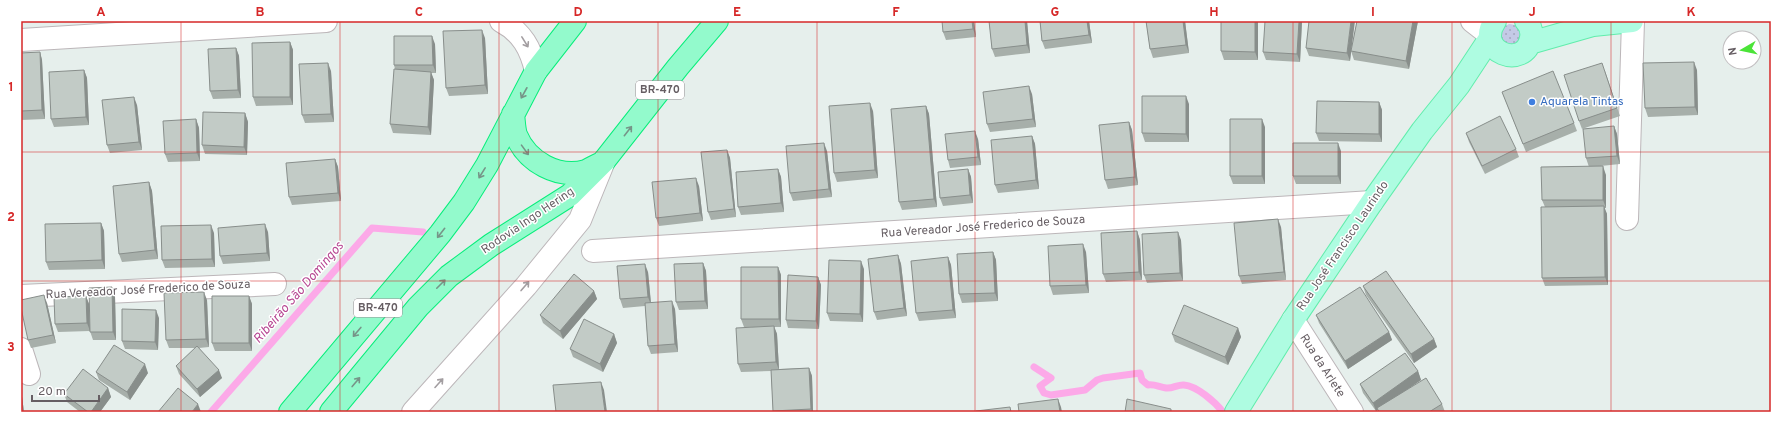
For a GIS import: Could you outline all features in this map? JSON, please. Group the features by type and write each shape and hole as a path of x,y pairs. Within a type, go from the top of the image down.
{"highway":[{"name":"BR-470","path":"290,412 440,234 464,202 487,165 536,71 576,21"},
{"name":"Rodovia Ingo Hering","path":"331,412 418,307 449,276 491,245 570,195 604,161 678,67 717,21"},
{"path":"513,114 516,135 527,153 544,167 564,172 585,171 604,161"}],"main road":[{"path":"1526,21 1531,29 1530,43 1593,25 1632,21"},
{"path":"1556,21 1593,25"},
{"path":"1492,32 1492,45 1496,50 1508,56"},
{"name":"Rua José Francisco Laurindo","path":"1236,412 1293,320 1372,202 1422,131 1459,85 1492,32"},
{"name":"Rua José Francisco Laurindo","path":"1459,85 1508,56 1521,53 1527,49 1530,43"}],"street":[{"path":"21,40 181,26 326,21"},
{"path":"501,21 524,38 532,56 536,71"},
{"path":"1472,21 1492,32"},
{"path":"1627,219 1632,21"},
{"path":"413,412 526,286 580,220 604,161"},
{"name":"Rua Vereador José Frederico de Souza","path":"593,252 1372,202"},
{"name":"Rua Vereador José Frederico de Souza","path":"21,296 275,284"},
{"name":"Rua da Arlete","path":"1293,320 1352,412"},
{"path":"21,349 29,374"}],"shaded area":[{"path":"1509,24 1516,26 1520,31 1519,44 1504,47 1498,30"}],"building":[{"path":"942,21 972,21 973,29 943,32"},
{"path":"989,21 1025,21 1027,45 992,49"},
{"path":"1040,21 1087,21 1089,35 1042,41"},
{"path":"1146,21 1183,21 1186,45 1150,49"},
{"path":"1221,21 1255,21 1255,52 1221,51"},
{"path":"1265,21 1299,21 1297,54 1263,52"},
{"path":"1309,21 1351,21 1347,53 1306,48"},
{"path":"1357,21 1413,21 1406,61 1351,51"},
{"path":"482,30 485,85 446,88 443,31"},
{"path":"394,36 432,36 433,65 394,65"},
{"path":"290,42 290,97 253,97 252,43"},
{"path":"236,48 238,90 210,91 208,49"},
{"path":"40,52 42,110 21,111 21,53"},
{"path":"1694,62 1695,107 1645,108 1643,63"},
{"path":"328,63 331,114 302,115 299,64"},
{"path":"1602,63 1617,108 1579,121 1564,75"},
{"path":"394,69 431,72 428,127 390,124"},
{"path":"84,70 86,117 51,119 49,72"},
{"path":"1553,71 1574,123 1523,144 1502,92"},
{"path":"1029,86 1033,119 987,124 983,92"},
{"path":"1142,96 1186,96 1186,134 1142,133"},
{"path":"134,97 139,142 107,145 102,100"},
{"path":"1317,101 1379,102 1379,134 1316,133"},
{"path":"870,103 875,170 834,173 829,106"},
{"path":"926,106 934,199 899,202 891,109"},
{"path":"203,112 245,113 244,147 202,145"},
{"path":"1500,116 1516,149 1482,166 1466,133"},
{"path":"196,119 197,153 165,154 163,121"},
{"path":"1230,119 1262,119 1262,176 1230,176"},
{"path":"1129,122 1135,177 1105,180 1099,125"},
{"path":"1614,126 1617,156 1586,158 1583,129"},
{"path":"975,131 978,157 948,160 945,134"},
{"path":"1032,136 1036,180 995,185 991,140"},
{"path":"824,143 829,189 790,193 786,146"},
{"path":"1293,143 1338,143 1338,176 1293,176"},
{"path":"727,150 734,209 708,212 701,152"},
{"path":"335,159 338,193 289,197 286,163"},
{"path":"1603,166 1603,200 1542,200 1541,167"},
{"path":"778,169 781,203 738,207 736,172"},
{"path":"968,169 970,195 940,198 938,172"},
{"path":"696,178 700,213 656,218 652,182"},
{"path":"149,182 155,250 119,254 113,186"},
{"path":"1604,206 1605,277 1542,278 1541,207"},
{"path":"1278,219 1284,272 1239,276 1234,223"},
{"path":"101,223 102,260 46,262 45,224"},
{"path":"265,224 267,253 220,256 218,228"},
{"path":"211,225 212,259 162,260 161,226"},
{"path":"1137,231 1139,272 1103,274 1101,233"},
{"path":"1178,232 1180,273 1144,275 1142,234"},
{"path":"1083,244 1086,285 1050,286 1048,246"},
{"path":"993,252 995,293 959,294 957,254"},
{"path":"898,255 904,308 874,312 868,259"},
{"path":"948,257 953,310 916,313 911,261"},
{"path":"829,260 861,261 860,314 827,313"},
{"path":"703,263 705,301 676,302 674,264"},
{"path":"645,264 648,297 620,299 617,266"},
{"path":"741,267 778,267 779,319 741,319"},
{"path":"1386,271 1434,339 1411,354 1363,286"},
{"path":"574,274 594,291 560,331 540,315"},
{"path":"788,275 818,277 816,321 786,320"},
{"path":"112,287 113,332 90,332 89,288"},
{"path":"1360,287 1389,332 1345,361 1316,315"},
{"path":"204,292 206,339 166,340 164,293"},
{"path":"44,295 53,335 28,340 21,308 21,300"},
{"path":"86,296 87,323 55,324 54,297"},
{"path":"212,296 249,296 249,343 212,343"},
{"path":"672,301 675,344 648,346 645,303"},
{"path":"1184,305 1238,328 1225,357 1172,334"},
{"path":"122,309 156,310 155,342 122,341"},
{"path":"584,319 614,334 600,364 570,349"},
{"path":"774,326 776,362 738,364 736,328"},
{"path":"114,345 145,364 127,392 96,372"},
{"path":"197,346 219,370 197,389 176,366"},
{"path":"1405,353 1418,371 1373,403 1360,384"},
{"path":"809,368 811,409 773,411 771,370"},
{"path":"83,369 108,388 91,412 88,412 64,394"},
{"path":"1426,378 1442,404 1429,412 1379,412 1377,408"},
{"path":"601,382 605,412 556,412 553,385"},
{"path":"178,388 198,404 192,412 158,412"},
{"path":"1058,399 1060,412 1019,412 1018,404"},
{"path":"1127,399 1171,409 1171,412 1125,412"},
{"path":"1010,407 1011,412 976,412 976,411"}],"waterway":[{"name":"Ribeirão São Domingos","path":"211,412 372,228 423,232"},
{"name":"Ribeirão São Domingos","path":"1034,367 1051,378 1040,386 1044,393 1051,395 1085,390 1097,380 1103,378 1140,373 1142,380 1148,385 1164,388 1184,385 1194,388 1211,399 1223,412"}],"place":[{"name":"Aquarela Tintas","path":"1532,102"}]}
